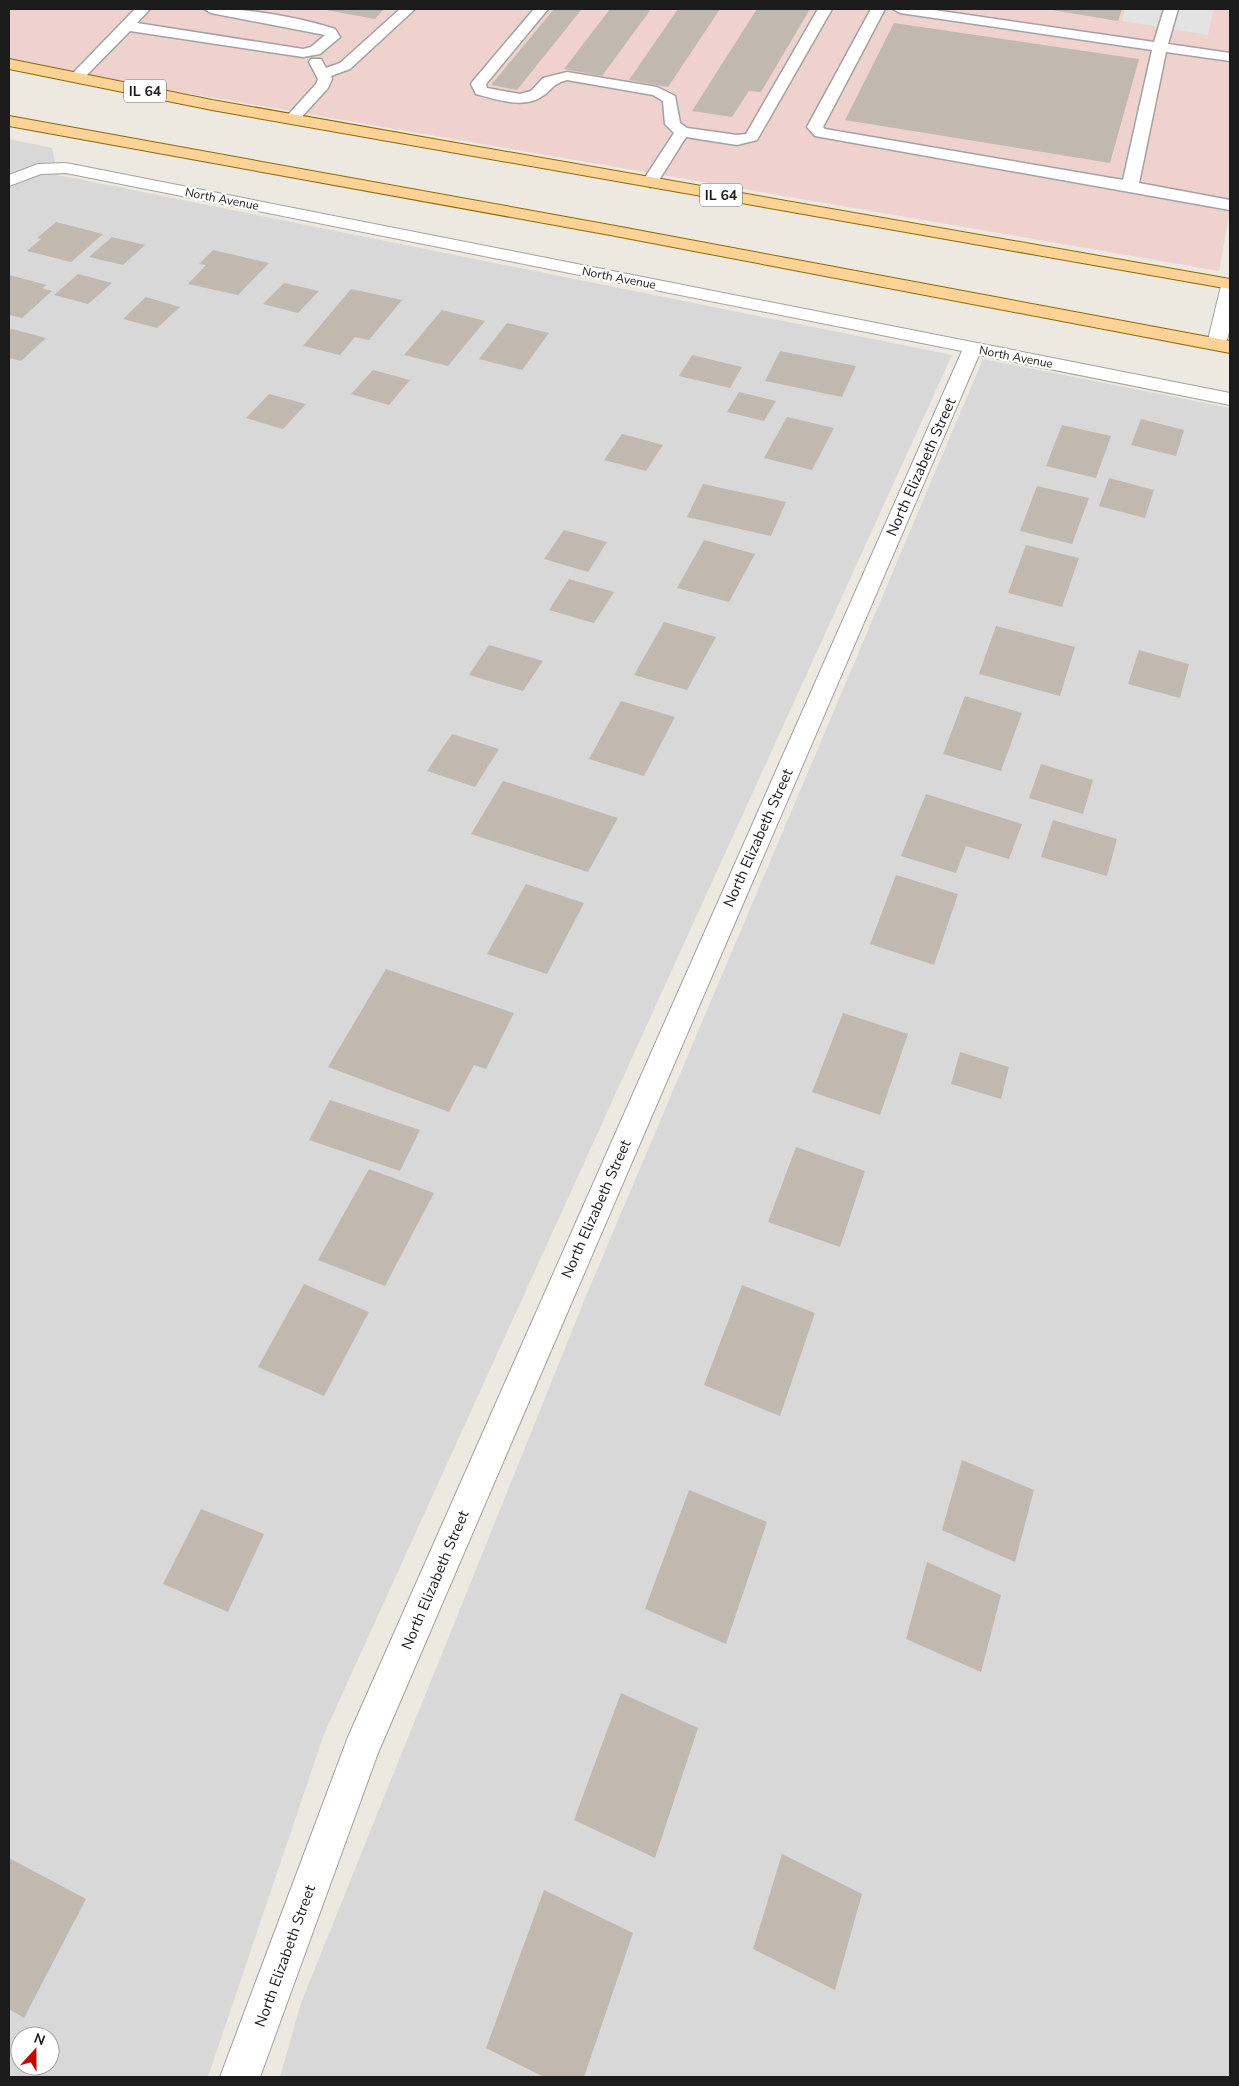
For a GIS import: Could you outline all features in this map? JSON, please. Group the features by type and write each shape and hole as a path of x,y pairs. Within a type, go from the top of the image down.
{"main road":[{"name":"IL 64","path":"9,64 78,76 212,105 1230,285"},
{"path":"9,121 610,230 1223,346"}],"street":[{"name":"North Avenue","path":"9,181 38,169 66,168 1230,399"},
{"path":"1223,346 1230,285"},
{"name":"North Elizabeth Street","path":"240,2077 361,1750 972,349"}],"lane":[{"path":"78,76 143,9"},
{"path":"127,26 303,53 315,51 333,37 330,32 211,9"},
{"path":"323,74 345,66 408,9"},
{"path":"541,9 478,84 481,91 521,99 536,94 548,81 567,76 657,91 670,99 673,124 682,132 737,140 752,137 825,9"},
{"path":"878,9 815,127 820,133 1130,186 1230,206"},
{"path":"900,9 1230,57"},
{"path":"1130,186 1160,47 1171,9"},
{"path":"292,119 323,85 325,80 316,64 315,51"},
{"path":"650,182 682,132"}],"shaded area":[{"path":"9,9 1230,9 1230,210 1219,271 9,61"},
{"path":"1125,9 1214,9 1208,35 1122,21"},
{"path":"9,139 52,148 58,175 952,355 324,1734 208,2077 9,2077"},
{"path":"983,359 1230,408 1230,2077 280,2077 301,2003 591,1284"}],"building":[{"path":"321,9 384,9 375,19"},
{"path":"554,9 582,9 517,90 491,85"},
{"path":"610,9 651,9 602,76 564,69"},
{"path":"678,9 720,9 668,87 629,80"},
{"path":"757,9 810,9 761,92 749,91 732,117 692,111"},
{"path":"1046,9 1122,9 1118,21"},
{"path":"894,23 1139,59 1110,163 845,120"},
{"path":"56,222 103,234 71,262 27,251 41,239 37,238"},
{"path":"112,237 145,245 123,265 89,257"},
{"path":"213,250 269,263 238,295 188,284 206,265 199,264"},
{"path":"78,274 112,283 88,304 54,295"},
{"path":"9,275 47,285 42,288 52,291 22,318 9,315"},
{"path":"284,283 319,291 298,313 263,304"},
{"path":"351,289 402,300 369,340 355,337 340,355 303,346"},
{"path":"146,297 180,307 157,328 123,319"},
{"path":"442,310 485,321 448,366 404,355"},
{"path":"507,323 549,333 522,370 479,359"},
{"path":"12,329 46,338 21,361 9,358 9,331"},
{"path":"780,351 856,366 842,397 765,381"},
{"path":"692,355 742,367 730,388 679,376"},
{"path":"373,370 410,380 389,405 351,394"},
{"path":"739,392 776,401 764,421 727,412"},
{"path":"269,394 306,404 283,429 246,418"},
{"path":"787,417 834,428 812,470 764,458"},
{"path":"1141,419 1184,430 1176,456 1131,445"},
{"path":"1062,425 1111,436 1096,478 1046,466"},
{"path":"622,434 663,445 646,471 604,460"},
{"path":"1109,478 1154,490 1145,518 1099,506"},
{"path":"703,484 786,502 771,536 687,517"},
{"path":"1037,486 1089,498 1072,544 1020,531"},
{"path":"564,530 607,542 588,572 544,559"},
{"path":"704,540 755,554 729,602 677,588"},
{"path":"1026,545 1079,558 1062,607 1008,593"},
{"path":"569,579 614,592 594,623 549,610"},
{"path":"664,622 716,637 687,690 634,675"},
{"path":"996,626 1075,647 1060,696 979,674"},
{"path":"489,645 543,661 523,691 469,675"},
{"path":"1139,650 1189,664 1180,698 1128,684"},
{"path":"965,696 1022,713 1001,771 943,754"},
{"path":"621,701 675,717 644,776 589,759"},
{"path":"452,734 499,749 475,787 427,771"},
{"path":"1041,764 1093,780 1083,814 1029,798"},
{"path":"503,781 618,818 588,872 471,834"},
{"path":"926,794 1022,824 1009,859 966,846 956,873 901,856"},
{"path":"1053,820 1117,839 1107,876 1041,857"},
{"path":"896,875 958,894 934,965 870,944"},
{"path":"526,884 584,903 547,974 487,954"},
{"path":"386,969 514,1013 486,1069 474,1065 449,1112 328,1067"},
{"path":"843,1013 908,1034 880,1115 812,1092"},
{"path":"960,1052 1009,1067 1001,1099 951,1084"},
{"path":"330,1100 420,1130 400,1171 309,1140"},
{"path":"796,1147 865,1171 840,1247 768,1222"},
{"path":"369,1169 434,1193 385,1286 318,1260"},
{"path":"304,1284 369,1312 324,1396 258,1367"},
{"path":"742,1285 815,1313 780,1416 704,1385"},
{"path":"962,1460 1034,1490 1015,1562 942,1530"},
{"path":"689,1490 767,1522 726,1644 645,1609"},
{"path":"201,1509 264,1534 228,1612 163,1584"},
{"path":"927,1562 1001,1595 981,1672 906,1639"},
{"path":"621,1693 698,1728 655,1858 574,1820"},
{"path":"782,1854 862,1894 835,1990 753,1949"},
{"path":"9,1858 86,1899 24,2018 9,2009"},
{"path":"544,1890 633,1933 584,2077 544,2077 486,2048"}]}
